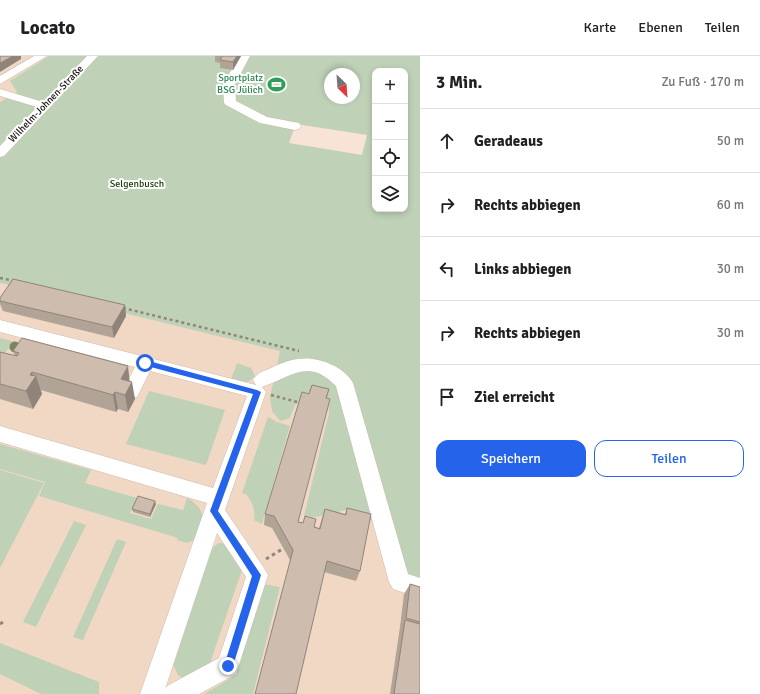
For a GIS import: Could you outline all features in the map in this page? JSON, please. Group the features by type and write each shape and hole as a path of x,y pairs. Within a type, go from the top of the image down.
{"street":[{"path":"0,81 42,56"},
{"name":"Wilhelm-Johnen-Straße","path":"0,153 93,56"},
{"path":"245,56 229,84 230,103 264,120 295,126"},
{"path":"0,92 45,106"},
{"path":"0,326 257,392 216,505 152,694"},
{"path":"131,392 145,363"},
{"path":"262,380 291,366 312,365 327,370 344,383 400,582 420,588"},
{"path":"0,434 216,505 257,575 228,666 174,694"}],"path":[{"path":"286,399 308,405"},
{"path":"268,557 284,548"}],"shaded area":[{"path":"0,56 73,56 0,102"},
{"path":"0,283 347,367 406,581 420,694 0,694"}],"green space":[{"name":"Selgenbusch","path":"49,56 420,56 420,588 400,582 372,521 346,510 316,517 304,516 329,413 328,400 308,396 295,405 290,418 280,421 272,411 270,397 280,351 0,283 0,102 17,92 10,81","holes":["296,124 367,135 362,155 289,143"]},
{"path":"0,338 48,350 43,358 8,349 0,360"},
{"path":"237,363 251,368 255,376 245,383 231,379"},
{"path":"149,391 225,410 206,465 126,444"},
{"path":"268,417 277,422 290,426 262,524 254,520 254,509 252,503 246,494 242,493"},
{"path":"0,444 91,470 85,483 137,498 130,513 151,519 158,504 183,510 187,498 199,507 202,517 200,527 194,540 187,543 177,540 178,538 39,496 45,482 0,469"},
{"path":"0,470 44,483 0,568"},
{"path":"74,521 86,525 36,627 23,622"},
{"path":"117,539 126,542 83,640 73,637"},
{"path":"219,543 227,544 242,570 211,660 218,664 183,678 178,675 173,664 210,549"},
{"path":"264,584 280,587 253,694 204,694 233,677"},
{"path":"0,643 99,682 99,694 41,694 0,674"}],"building":[{"path":"0,56 13,56 0,63"},
{"path":"222,56 237,56 233,62 220,60"},
{"path":"13,279 125,305 112,327 0,301 0,298"},
{"path":"22,338 128,366 121,379 132,382 125,395 115,392 113,395 32,372 30,375 36,376 26,391 0,384 0,352 17,356 19,353 13,351"},
{"path":"312,385 329,389 326,398 330,399 298,522 303,523 305,516 316,519 314,527 320,529 325,509 346,515 347,508 371,514 360,571 327,561 296,694 255,694 293,550 274,516 265,514 302,392 309,394"},
{"path":"138,496 155,501 150,514 132,509"},
{"path":"410,584 420,587 420,622 406,618"},
{"path":"405,620 420,624 420,694 394,694"}],"place":[{"name":"Sportplatz BSG Jülich","path":"276,84"}],"route":[{"path":"145,363 257,392 214,511 257,575 228,666"}]}
